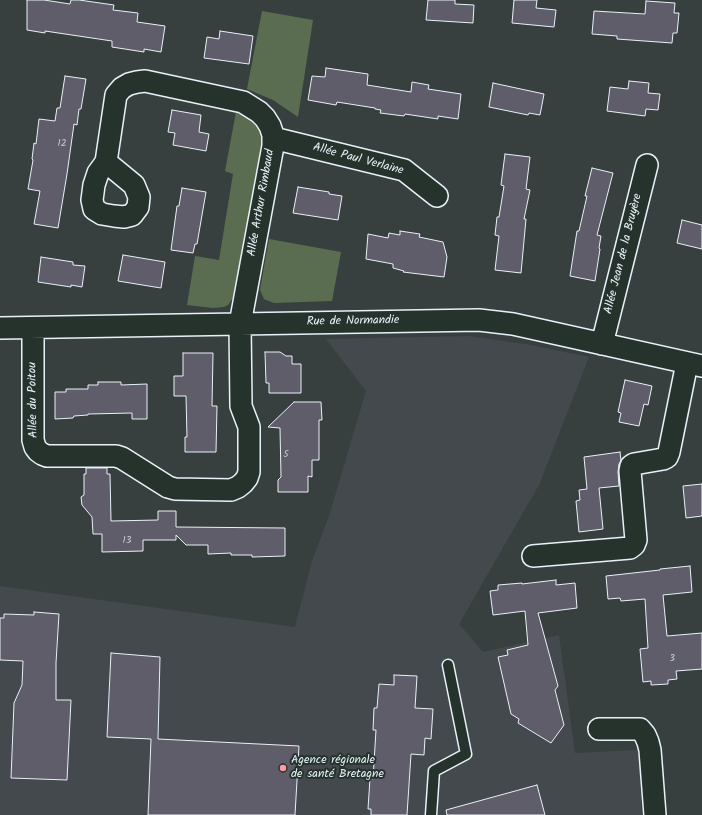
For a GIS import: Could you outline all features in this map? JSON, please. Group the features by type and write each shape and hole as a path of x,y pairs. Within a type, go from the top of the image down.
{"street":[{"name":"Allée Arthur Rimbaud","path":"106,162 116,95 128,84 145,81 243,102 259,112 265,118 270,126 273,146 240,324"},
{"name":"Allée Paul Verlaine","path":"273,138 404,170 438,196"},
{"name":"Allée Jean de la Bruyère","path":"602,344 647,165"},
{"name":"Rue de Normandie","path":"0,328 479,320 513,324 695,364"},
{"name":"Allée du Poitou","path":"33,328 33,440 38,451 47,456 116,456 122,458 168,487 175,489 231,490 243,483 249,472 249,428 241,406 240,324"},
{"path":"533,556 630,548 634,545 636,540 630,471 631,466 634,464 667,457 695,364"},
{"path":"599,729 640,730 645,735 650,750 655,815"}],"lane":[{"path":"431,815 434,771 466,754 448,665"}],"shaded area":[{"path":"469,336 531,345 589,357 539,485 459,624 483,652 559,635 575,753 639,750 642,815 0,815 0,586 295,627 312,561 329,516 366,391 326,339"}],"green space":[{"path":"262,11 313,20 298,117 273,100 247,89"},
{"path":"236,112 248,117 259,130 262,141 236,291 228,305 224,307 213,308 187,305 195,256 219,260 233,174 225,171"},
{"path":"269,239 341,252 332,301 274,303 264,299 260,290"}],"building":[{"path":"27,0 44,0 70,4 71,0 79,0 114,5 113,10 138,13 137,22 165,26 161,52 144,49 144,52 112,47 112,41 45,31 45,33 27,30"},
{"path":"428,0 455,0 455,4 474,5 473,23 426,20"},
{"path":"514,0 537,0 536,8 556,10 554,27 512,23"},
{"path":"646,1 675,3 674,13 679,13 677,33 673,33 672,43 617,39 617,36 592,34 594,11 645,14"},
{"path":"220,31 253,36 249,64 204,58 207,37 219,39"},
{"path":"326,68 368,74 367,85 411,92 412,82 429,85 428,89 461,94 458,119 438,116 438,119 405,114 404,116 380,113 381,110 375,108 337,102 336,105 308,100 312,76 325,77"},
{"path":"65,76 86,79 77,125 74,124 58,228 34,224 40,191 28,189 33,160 34,143 36,144 39,119 55,121 57,108 60,108"},
{"path":"629,81 649,83 648,93 660,94 658,110 646,109 645,116 607,111 610,87 628,89"},
{"path":"493,83 544,94 540,115 529,113 528,115 489,107"},
{"path":"172,110 201,115 199,132 209,134 206,151 173,145 175,133 168,132"},
{"path":"505,154 530,157 526,189 530,190 524,219 526,219 521,273 495,270 499,236 495,235 497,217 499,217 504,186 501,185"},
{"path":"592,168 613,173 597,235 601,236 595,281 570,276 577,231 579,231"},
{"path":"298,187 329,192 329,194 342,196 338,220 293,213"},
{"path":"182,188 206,192 197,244 195,244 193,253 171,250 177,206 179,206"},
{"path":"682,220 702,225 702,249 677,243"},
{"path":"400,231 420,234 419,237 443,242 447,257 444,277 403,272 404,271 393,268 393,264 366,259 368,234 388,238 389,233 400,235"},
{"path":"123,255 165,262 161,288 118,281"},
{"path":"41,257 73,262 73,265 85,266 82,287 71,285 71,287 38,282"},
{"path":"265,352 280,352 286,356 292,356 292,364 301,364 301,393 269,393 269,383 266,383"},
{"path":"183,353 213,353 212,406 217,406 216,452 185,452 185,437 187,437 186,396 174,396 174,376 183,376"},
{"path":"625,380 652,386 648,405 644,404 639,426 619,422 621,413 618,412"},
{"path":"98,382 121,382 121,385 147,384 147,419 132,419 132,413 88,414 74,416 73,418 55,419 55,392 66,392 66,389 88,389 88,385 98,385"},
{"path":"294,402 321,402 322,420 319,420 319,460 312,460 312,477 308,476 308,492 278,492 278,480 281,477 280,428 268,427"},
{"path":"620,452 621,461 618,472 619,486 599,488 603,529 579,532 576,501 580,500 579,490 587,489 584,457"},
{"path":"86,468 107,468 107,474 110,474 111,521 158,520 158,511 176,511 176,527 285,528 285,556 252,557 252,555 231,555 231,553 208,554 208,545 186,545 176,535 176,540 143,540 143,551 102,552 102,534 93,534 92,517 82,505 81,497 84,495 84,474 86,474"},
{"path":"702,484 702,516 686,518 683,486"},
{"path":"690,566 692,592 663,595 667,636 702,633 702,669 676,671 677,679 668,680 668,684 651,685 651,681 643,682 640,649 648,648 645,599 621,601 620,598 608,599 606,576"},
{"path":"556,580 556,585 575,583 577,608 538,613 558,686 555,690 564,725 551,743 518,723 519,719 511,714 498,657 508,655 507,650 528,645 525,611 493,615 490,591 498,590 498,585"},
{"path":"34,612 59,614 56,663 56,700 71,700 67,780 11,778 14,703 22,685 23,661 0,660 0,618 4,618 4,614 34,615"},
{"path":"111,653 160,657 158,739 299,746 295,815 148,815 151,739 107,737"},
{"path":"394,675 417,676 415,708 433,709 431,739 425,738 424,755 411,754 407,815 371,815 371,809 368,809 370,778 373,779 376,730 373,730 374,708 377,708 379,684 394,685"},
{"path":"537,785 545,815 447,815 446,810"}],"place":[{"name":"Agence régionale de santé Bretagne","path":"283,768"}]}
